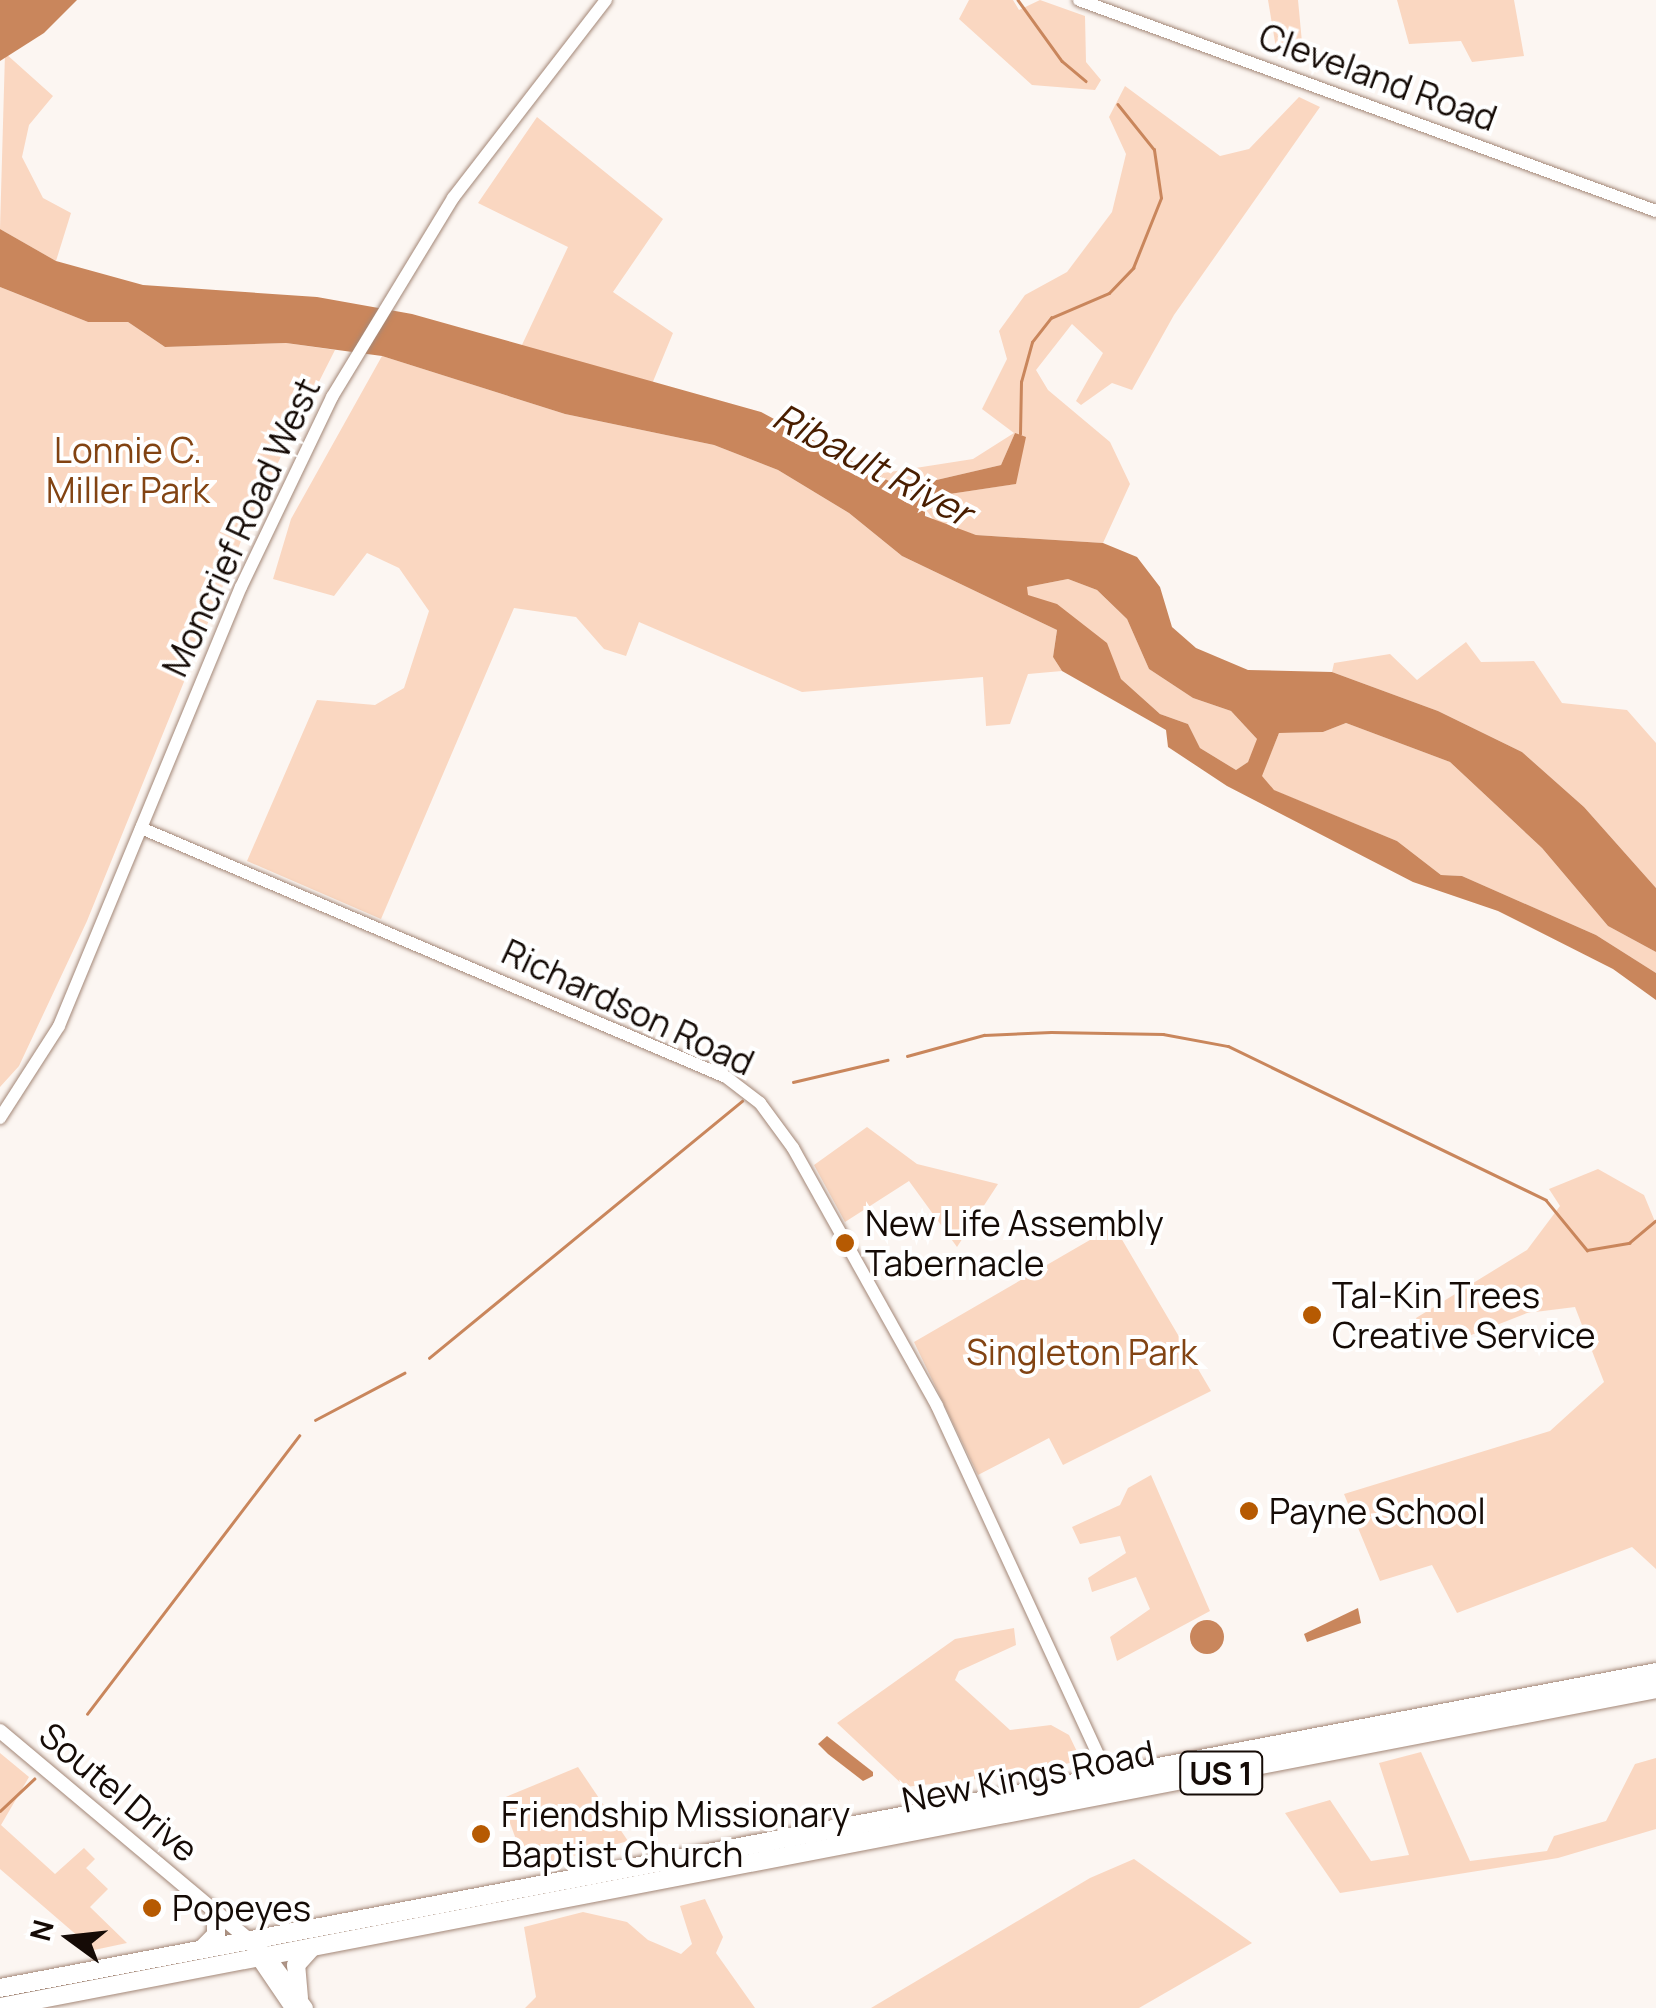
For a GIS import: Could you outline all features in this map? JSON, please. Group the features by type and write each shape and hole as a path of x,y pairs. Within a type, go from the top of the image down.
{"highway":[{"name":"New Kings Road","path":"0,2007 312,1947 1656,1672"},
{"name":"New Kings Road","path":"0,1988 246,1938 1656,1689"},
{"path":"204,1946 216,1935 216,1914"},
{"path":"299,2005 296,1964 312,1947"}],"main road":[{"name":"Soutel Drive","path":"0,1730 246,1938 299,2005"}],"street":[{"name":"Moncrief Road West","path":"0,1118 49,1046 269,524 388,300 490,146 606,0"},
{"name":"Cleveland Road","path":"1079,0 1656,212"},
{"name":"Richardson Road","path":"141,828 726,1077 760,1102 794,1148 937,1406 1112,1784"}],"green space":[{"path":"969,0 1013,0 1019,10 1040,0 1085,16 1086,62 1101,80 1095,90 1032,85 959,19"},
{"path":"1268,0 1298,0 1304,64 1277,54"},
{"path":"1397,0 1514,0 1524,56 1472,62 1461,41 1409,44"},
{"path":"5,53 53,96 29,125 22,157 43,198 71,213 56,261 0,229"},
{"path":"1125,86 1220,156 1249,149 1299,97 1320,107 1174,315 1132,390 1112,383 1081,405 1076,401 1103,353 1072,324 1036,370 1048,390 1110,442 1130,484 1103,543 976,535 936,523 924,507 943,495 1015,484 1015,433 1001,465 902,488 877,474 973,459 1014,433 982,409 1007,359 999,331 1025,295 1067,272 1112,212 1126,154 1109,117"},
{"path":"537,117 663,219 613,292 673,333 652,384 521,347 568,247 478,203"},
{"name":"Lonnie C. Miller Park","path":"0,287 88,322 128,322 165,347 286,343 335,350 252,514 87,921 19,1066 0,1087"},
{"path":"382,356 565,414 714,445 778,470 849,513 902,556 1057,630 1053,657 1062,671 1028,674 1010,724 986,726 983,677 802,692 639,622 626,656 604,649 576,617 514,608 381,919 247,861 317,700 375,705 404,688 429,611 399,568 367,553 334,596 273,579 291,519"},
{"path":"1068,579 1097,590 1127,619 1149,669 1193,698 1231,711 1258,740 1248,762 1236,770 1200,748 1188,724 1160,714 1121,679 1106,643 1027,595 1027,587"},
{"path":"1466,642 1481,662 1534,661 1562,703 1627,710 1656,743 1656,888 1584,807 1522,752 1438,711 1332,672 1334,663 1390,654 1417,680"},
{"path":"1346,723 1450,762 1542,848 1608,926 1656,952 1656,973 1596,935 1462,876 1441,875 1397,841 1273,790 1261,776 1279,733 1323,732"},
{"path":"867,1127 917,1164 998,1184 957,1247 909,1181 845,1222 814,1165"},
{"path":"1598,1169 1644,1195 1656,1224 1656,1569 1632,1547 1457,1613 1432,1565 1380,1581 1344,1494 1550,1431 1604,1382 1575,1307 1527,1313 1433,1350 1416,1318 1527,1250 1560,1206 1549,1189"},
{"name":"Singleton Park","path":"1114,1226 1211,1391 1063,1465 1049,1438 978,1475 914,1342"},
{"path":"1151,1475 1210,1611 1117,1661 1110,1637 1150,1609 1136,1577 1092,1592 1088,1578 1126,1553 1120,1536 1080,1544 1072,1527 1120,1505 1128,1488"},
{"path":"1014,1628 1016,1645 959,1671 955,1680 1010,1730 1051,1725 1069,1735 1081,1760 1031,1773 905,1787 837,1723 955,1639"},
{"path":"1421,1752 1470,1861 1547,1851 1554,1836 1606,1821 1635,1764 1656,1758 1656,1829 1558,1858 1340,1893 1285,1813 1330,1800 1371,1861 1409,1855 1379,1763"},
{"path":"0,1753 29,1777 1,1825 55,1874 84,1848 95,1859 86,1868 108,1889 90,1907 127,1943 94,1950 0,1869"},
{"path":"578,1767 628,1841 527,1869 501,1799"},
{"path":"1134,1859 1252,1943 1139,2008 871,2008 1090,1878"},
{"path":"705,1899 723,1937 716,1953 755,2008 525,2008 536,1997 524,1927 583,1912 627,1922 648,1940 681,1954 692,1944 680,1906"}],"shaded area":[{"path":"0,0 77,0 44,33 0,61"},
{"name":"Ribault River","path":"0,229 56,261 143,285 317,297 412,314 761,412 902,488 1001,465 1015,433 1026,437 1016,484 943,495 925,507 925,516 976,535 1103,543 1137,557 1160,587 1172,627 1196,648 1248,670 1332,672 1438,711 1522,752 1584,807 1656,888 1656,952 1608,926 1542,848 1450,762 1346,723 1323,732 1279,733 1262,776 1274,790 1397,841 1441,875 1462,876 1596,935 1656,973 1656,1000 1613,969 1498,911 1413,882 1227,786 1168,747 1166,730 1062,671 1053,657 1057,630 902,556 849,513 778,470 714,445 565,414 382,356 286,343 165,347 128,322 88,322 0,287","holes":["1068,579 1097,590 1127,619 1149,669 1193,698 1231,711 1257,739 1248,762 1236,770 1200,748 1188,724 1160,714 1121,679 1107,643 1057,604 1028,595 1027,587"]},
{"path":"1358,1608 1361,1623 1307,1642 1304,1634"},
{"path":"1207,1620 1219,1625 1224,1637 1219,1649 1207,1654 1195,1649 1190,1637 1195,1625"},
{"path":"827,1736 873,1772 873,1776 863,1781 828,1754 818,1744"}],"waterway":[{"path":"1018,0 1062,61 1086,81"},
{"path":"1020,434 1021,382 1032,342 1051,318 1109,293 1133,268 1161,198 1154,150 1118,105"},
{"path":"907,1056 984,1035 1051,1032 1163,1034 1228,1046 1546,1200 1587,1250 1629,1243 1655,1221"},
{"path":"793,1082 887,1060"},
{"path":"429,1358 742,1101"},
{"path":"315,1420 404,1373"},
{"path":"87,1714 299,1436"},
{"path":"0,1811 34,1779"}],"place":[{"name":"New Life Assembly Tabernacle","path":"845,1243"},
{"name":"Tal-Kin Trees Creative Service","path":"1312,1315"},
{"name":"Payne School","path":"1249,1511"},
{"name":"Friendship Missionary Baptist Church","path":"481,1834"},
{"name":"Popeyes","path":"152,1908"}]}
